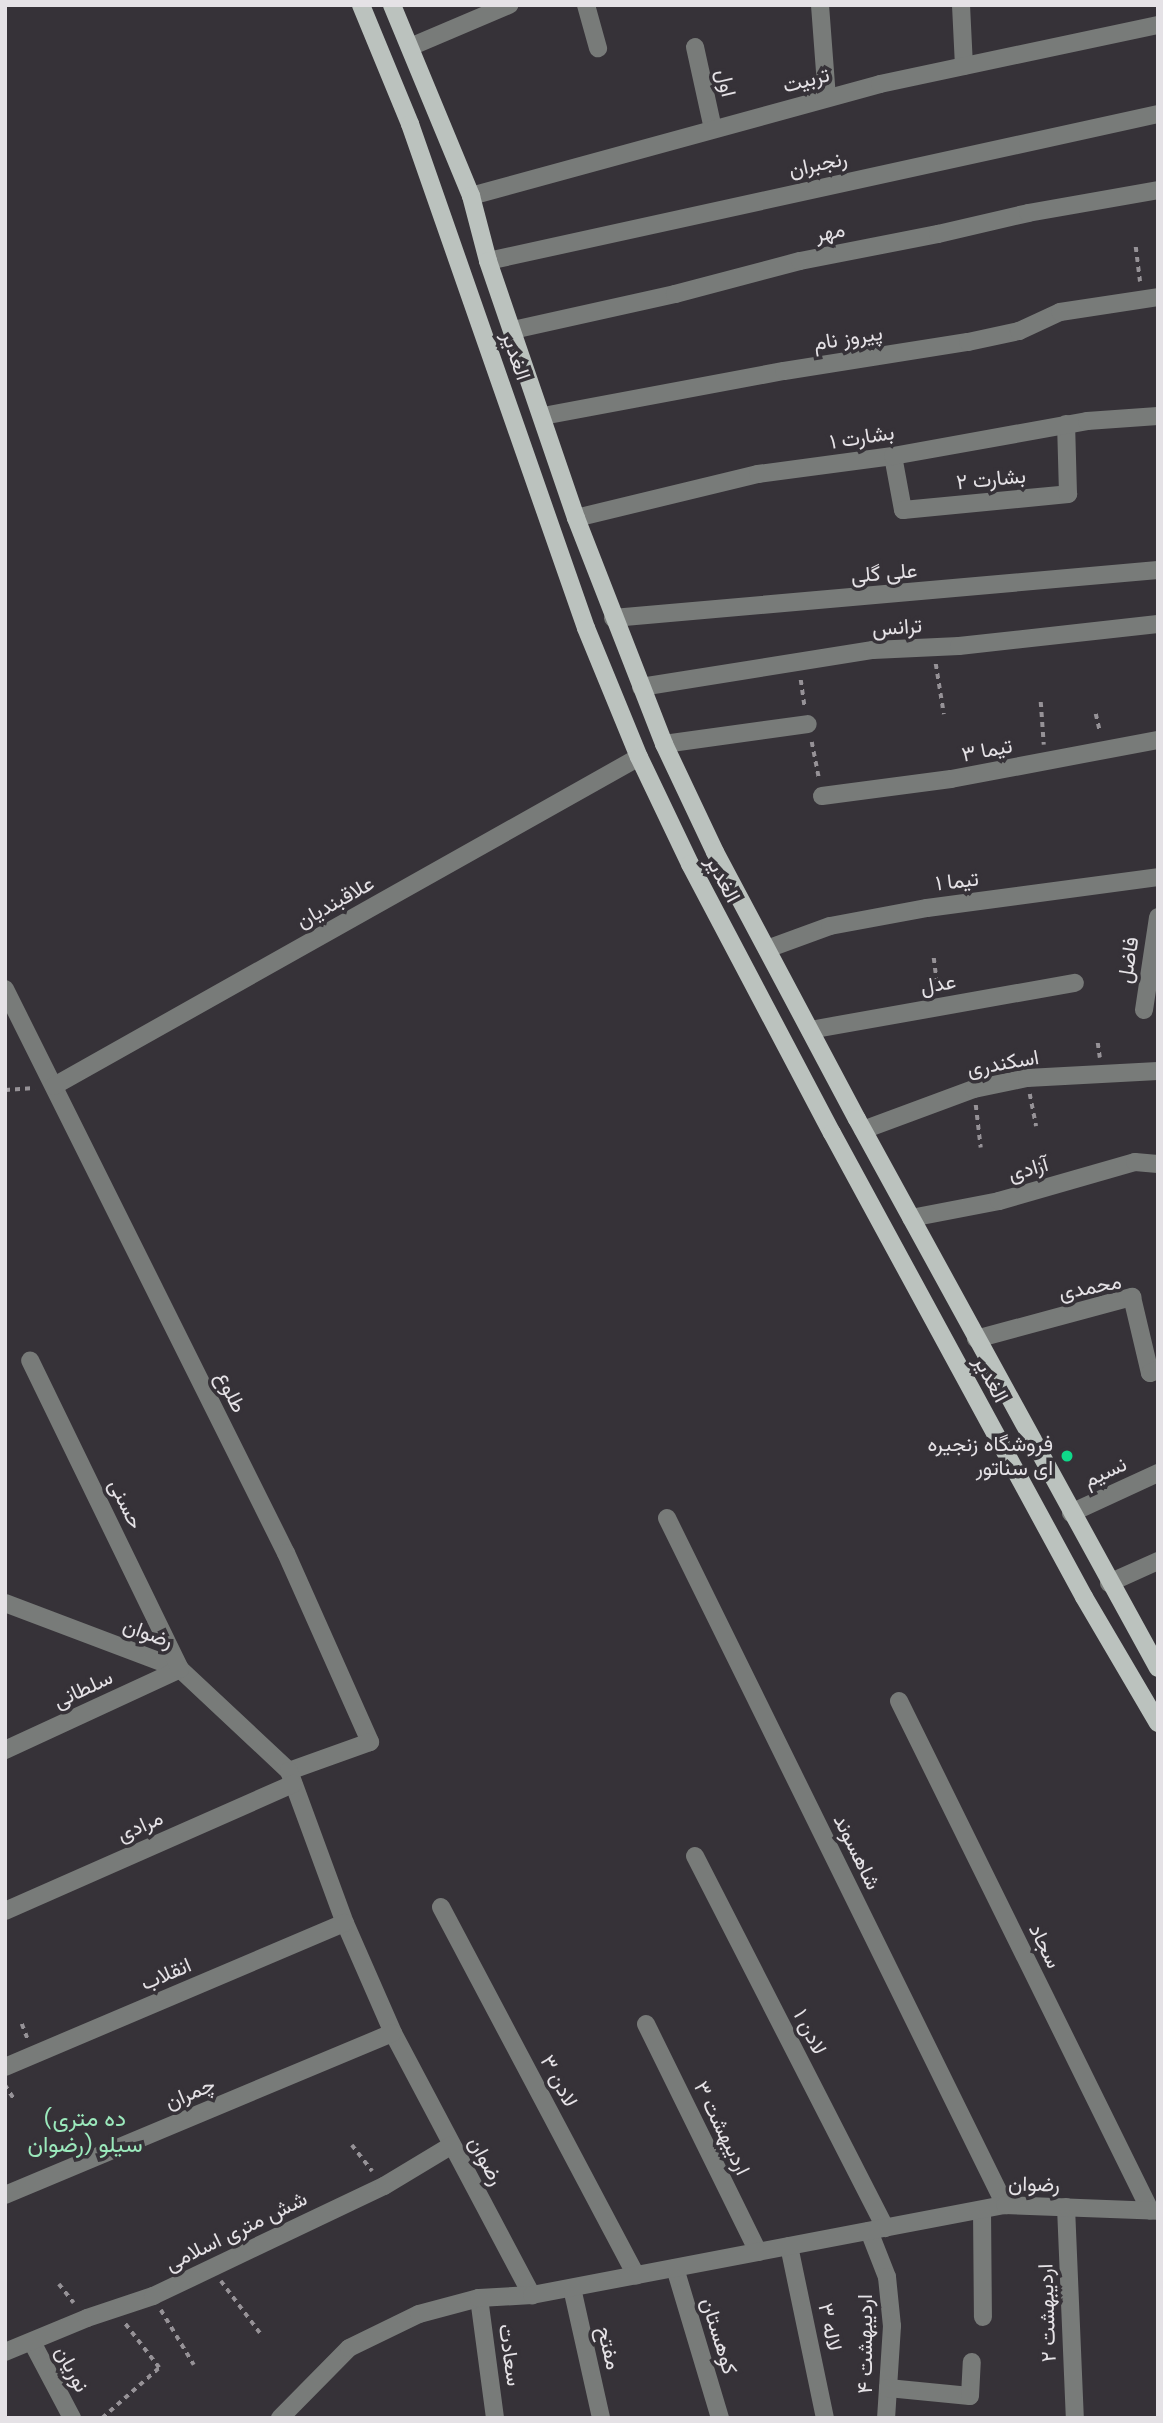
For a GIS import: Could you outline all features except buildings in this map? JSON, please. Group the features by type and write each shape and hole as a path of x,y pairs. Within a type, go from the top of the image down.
{"main road":[{"name":"الغدیر","path":"362,5 410,124 586,628 639,757 690,864 832,1133 1084,1597 1158,1723"},
{"name":"الغدیر","path":"392,5 471,196 488,261 576,518 664,744 715,852 863,1130 1070,1513 1158,1668"},
{"path":"639,757 664,744"}],"street":[{"path":"410,47 509,5"},
{"path":"586,5 598,48"},
{"path":"820,5 827,98"},
{"path":"961,5 964,66"},
{"name":"تربیت","path":"471,196 827,98 1158,25"},
{"name":"اول","path":"695,47 713,129"},
{"name":"رنجبران","path":"488,261 1158,114"},
{"name":"مهر","path":"513,330 675,294 800,261 927,237 1028,213 1158,190"},
{"name":"پیروز نام","path":"543,416 783,371 968,342 1018,331 1060,312 1150,298"},
{"name":"بشارت ۱","path":"576,518 758,474 893,456 1066,424 1158,416"},
{"name":"بشارت ۲","path":"893,456 903,510 1068,494 1066,424"},
{"name":"علی گلی","path":"613,618 1158,570"},
{"name":"ترانس","path":"641,687 873,650 934,648 1158,624"},
{"path":"664,744 808,724"},
{"name":"تیما ۳","path":"822,796 951,779 1104,748 1158,740"},
{"name":"علاقبندیان","path":"54,1086 639,757"},
{"name":"تیما ۱","path":"767,949 831,926 927,908 1158,877"},
{"name":"فاضل","path":"1144,1010 1158,918"},
{"name":"عدل","path":"810,1030 1075,983"},
{"name":"طلوع","path":"5,989 286,1553 370,1742 291,1777"},
{"name":"اسکندری","path":"863,1130 974,1089 1027,1079 1158,1071"},
{"name":"آزادی","path":"911,1218 999,1201 1135,1162 1158,1164"},
{"name":"محمدی","path":"976,1339 1132,1297 1150,1373 1158,1370"},
{"name":"حسنی","path":"30,1360 180,1669"},
{"name":"نسیم","path":"1070,1513 1158,1473"},
{"name":"شاهسوند","path":"667,1518 1005,2205"},
{"path":"1109,1583 1158,1561"},
{"name":"رضوان","path":"7,1606 180,1669 291,1777 345,1923 393,2034 532,2295 1005,2205 1154,2211"},
{"name":"سلطانی","path":"5,1749 180,1669"},
{"name":"سجاد","path":"899,1701 1154,2211"},
{"name":"مرادی","path":"5,1911 291,1777"},
{"name":"لادن ۱","path":"695,1856 877,2230"},
{"name":"لادن ۳","path":"441,1907 636,2276"},
{"name":"انقلاب","path":"5,2067 345,1923"},
{"name":"اردیبهشت ۳","path":"646,2024 758,2252"},
{"name":"چمران","path":"5,2195 393,2034"},
{"name":"شش متری اسلامی","path":"5,2352 87,2318 115,2311 153,2296 384,2186 452,2145"},
{"name":"اردیبهشت ۲","path":"1066,2207 1075,2418"},
{"path":"982,2210 983,2317"},
{"name":"اردیبهشت ۴","path":"877,2230 887,2277 892,2326 886,2418"},
{"name":"لاله ۳","path":"789,2246 825,2418"},
{"name":"کوهستان","path":"675,2268 720,2418"},
{"name":"مفتح","path":"572,2288 601,2418"},
{"path":"280,2418 349,2348 419,2314 479,2298 532,2295"},
{"name":"سعادت","path":"479,2298 495,2418"},
{"name":"نوریان","path":"32,2342 72,2418"},
{"path":"888,2388 970,2396 972,2362"}],"path":[{"path":"1136,247 1150,298"},
{"path":"934,648 944,714"},
{"path":"1041,702 1045,762"},
{"path":"934,958 939,1006"},
{"path":"1027,1079 1036,1126"},
{"path":"5,1090 54,1086"},
{"path":"974,1089 981,1148"},
{"path":"5,2085 14,2099"},
{"path":"352,2145 384,2186"},
{"path":"211,2268 260,2333"},
{"path":"59,2284 87,2318"},
{"path":"153,2296 194,2365"},
{"path":"102,2418 159,2368 115,2311"}],"place":[{"name":"فروشگاه زنجیره ای سناتور","path":"1067,1456"}],"district":[{"name":"(ده متری سیلو (رضوان","path":"85,2131"}]}
